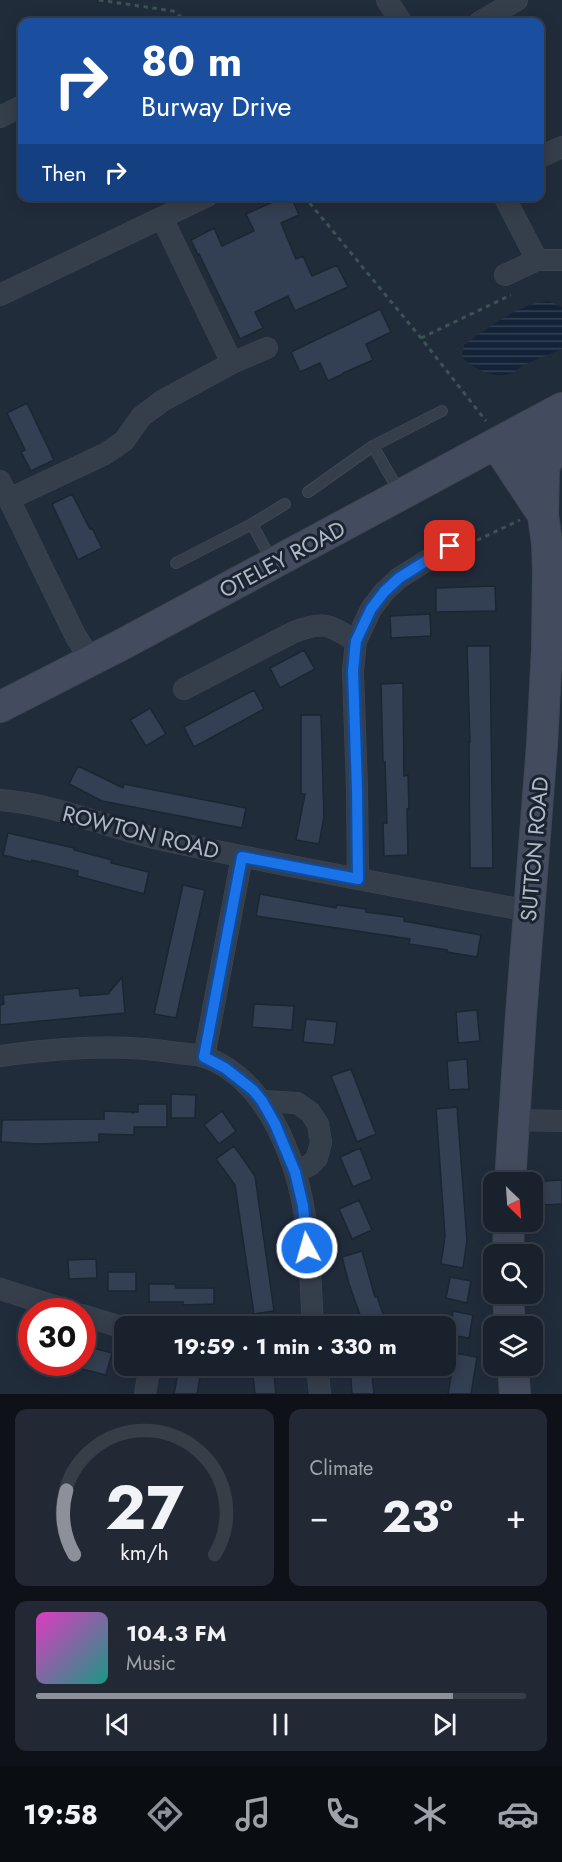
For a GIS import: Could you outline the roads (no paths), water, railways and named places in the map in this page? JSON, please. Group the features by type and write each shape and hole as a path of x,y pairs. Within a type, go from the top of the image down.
{"street":[{"path":"387,0 398,18"},
{"path":"487,18 517,0"},
{"path":"0,117 18,108"},
{"path":"544,156 562,147"},
{"path":"0,295 197,201"},
{"path":"507,201 537,260"},
{"path":"162,218 232,363"},
{"path":"510,284 537,260 562,260"},
{"path":"91,660 75,635 5,490 105,454 124,441 141,417 162,401 232,363 267,348"},
{"name":"OTELEY ROAD","path":"0,707 562,408"},
{"path":"544,467 562,433"},
{"path":"504,439 534,448 544,467"},
{"name":"SUTTON ROAD","path":"504,439 533,517 547,543 554,650 542,745 510,1172"},
{"name":"SUTTON ROAD","path":"533,517 544,467"},
{"path":"358,879 353,671 356,641 371,609 384,592 399,578 450,546"},
{"path":"184,689 294,632 313,625 331,626 356,641"},
{"name":"ROWTON ROAD","path":"0,800 24,802 149,837 242,857 529,911"},
{"path":"204,1057 242,857"},
{"path":"0,1056 43,1050 113,1047 162,1050 204,1057 239,1078 262,1101 275,1124 295,1172 303,1206 313,1316"},
{"path":"262,1101 297,1103 310,1112 318,1124 321,1142 317,1158 310,1165 295,1172"},
{"path":"513,1120 562,1121"},
{"path":"0,1289 29,1298"},
{"path":"96,1319 114,1325"},
{"path":"145,1394 148,1376"},
{"path":"318,1376 320,1394"},
{"path":"514,1376 515,1394"}],"lane":[{"path":"308,492 373,446 442,411"},
{"path":"373,446 401,495"},
{"name":"OTELEY ROAD","path":"176,563 252,524 285,504"},
{"path":"252,524 274,563"}],"water":[{"path":"549,301 562,307 562,349 504,375 484,372 462,357 464,345 494,324 527,306"}]}
